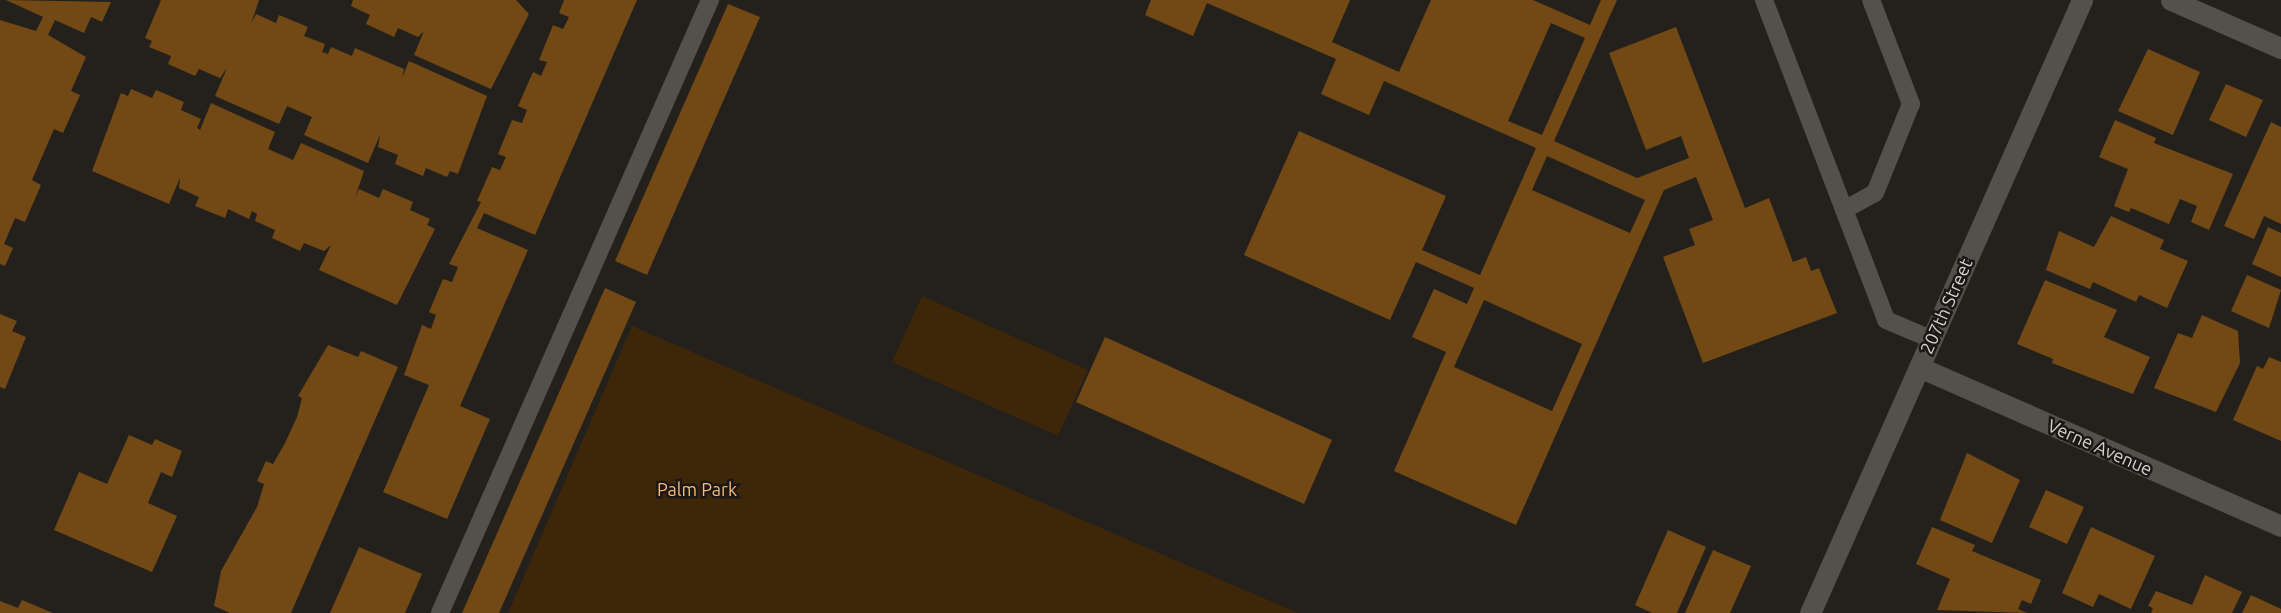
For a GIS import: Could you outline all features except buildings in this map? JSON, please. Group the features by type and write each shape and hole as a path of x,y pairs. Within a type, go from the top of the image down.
{"street":[{"name":"207th Street","path":"1810,613 2082,0"},
{"path":"2171,0 2281,48"},
{"name":"Verne Avenue","path":"1919,367 2281,526"}],"lane":[{"path":"440,613 710,0"},
{"path":"1765,0 1886,320 1931,339"},
{"path":"1844,210 1875,193 1911,104 1871,0"}],"green space":[{"path":"922,296 1088,370 1058,436 892,362"},
{"name":"Palm Park","path":"632,326 1298,613 508,613"}]}
